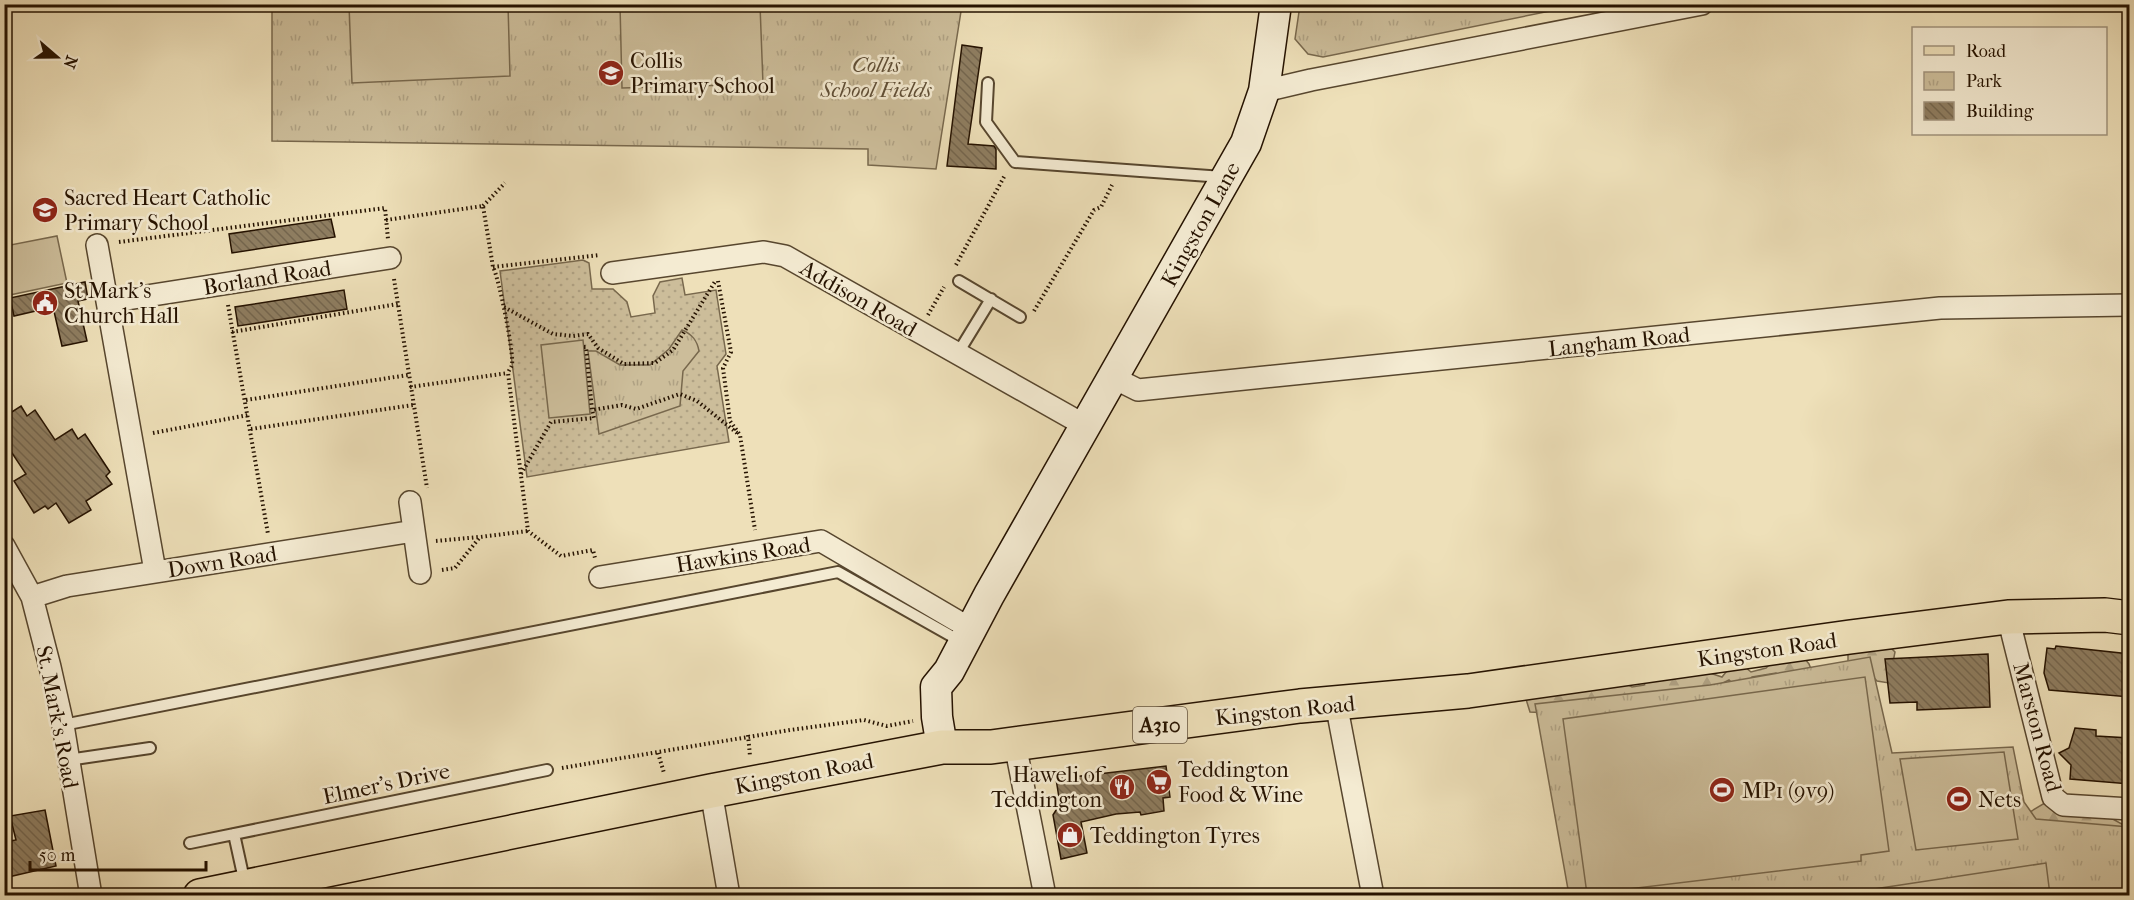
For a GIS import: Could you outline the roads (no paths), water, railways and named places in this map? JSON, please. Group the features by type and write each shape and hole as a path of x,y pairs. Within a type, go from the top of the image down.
{"main road":[{"name":"Kingston Lane","path":"939,732 936,687 949,671 1246,142 1264,91 1276,4"},
{"name":"Kingston Road","path":"200,896 245,886 284,887 711,791 939,732 991,747 1300,706 1468,691 2008,617 2105,615 2130,618"}],"street":[{"path":"1264,91 1702,4"},
{"path":"97,245 155,571"},
{"name":"Addison Road","path":"612,273 764,252 785,256 1086,426"},
{"name":"Borland Road","path":"108,302 390,258"},
{"name":"Langham Road","path":"1112,377 1138,390 1940,308 2130,305"},
{"path":"410,502 420,573"},
{"name":"Down Road","path":"32,597 67,586 414,531"},
{"name":"Hawkins Road","path":"600,577 821,541 967,636"},
{"name":"St. Mark's Road","path":"8,560 32,597 63,725 91,896"},
{"name":"Marston Road","path":"2008,617 2053,797 2063,805 2130,809"},
{"path":"1336,704 1373,896"},
{"path":"1015,744 1045,896"},
{"path":"711,791 729,896"}],"lane":[{"path":"988,83 986,122 1015,162 1227,177"},
{"path":"956,276 1020,316"},
{"path":"958,353 990,299"},
{"path":"63,725 838,572 967,636"},
{"path":"68,760 150,748"},
{"name":"Elmer's Drive","path":"190,843 547,770"},
{"path":"234,834 245,886"}],"place":[{"name":"Collis Primary School","path":"611,73"},
{"name":"Sacred Heart Catholic Primary School","path":"45,210"},
{"name":"St Mark's Church Hall","path":"45,303"},
{"name":"Teddington Food & Wine","path":"1159,782"},
{"name":"Haweli of Teddington","path":"1122,787"},
{"name":"MP1 (9v9)","path":"1722,790"},
{"name":"Nets","path":"1959,799"},
{"name":"Teddington Tyres","path":"1070,835"}],"park label":[{"name":"Collis School Fields","path":"876,76"}]}
